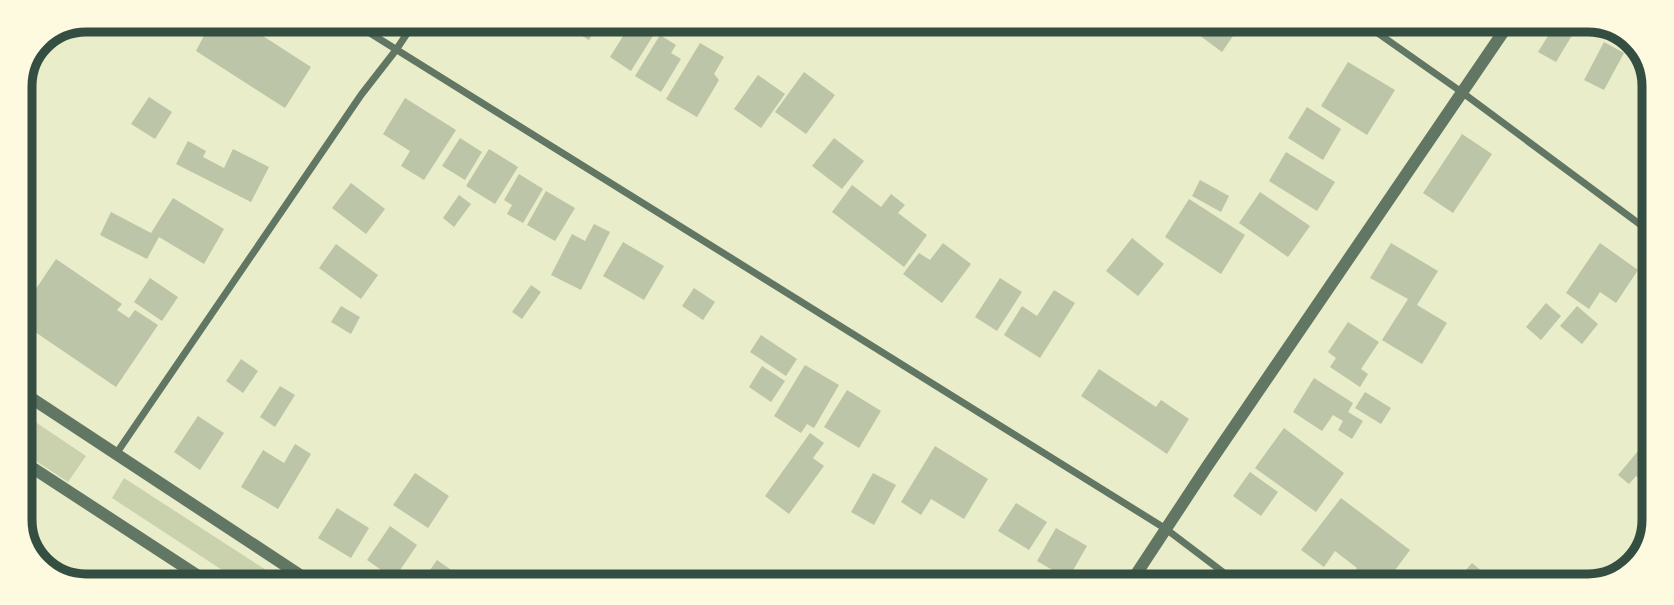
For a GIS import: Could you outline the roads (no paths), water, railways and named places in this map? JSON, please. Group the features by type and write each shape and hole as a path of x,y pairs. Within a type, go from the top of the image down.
{"street":[{"path":"368,32 1166,529 1225,574"},
{"path":"116,454 361,95 408,32"},
{"path":"1376,32 1640,224 1642,222"},
{"path":"1136,574 1503,32"},
{"path":"32,399 298,574"},
{"path":"32,467 195,574"}]}
